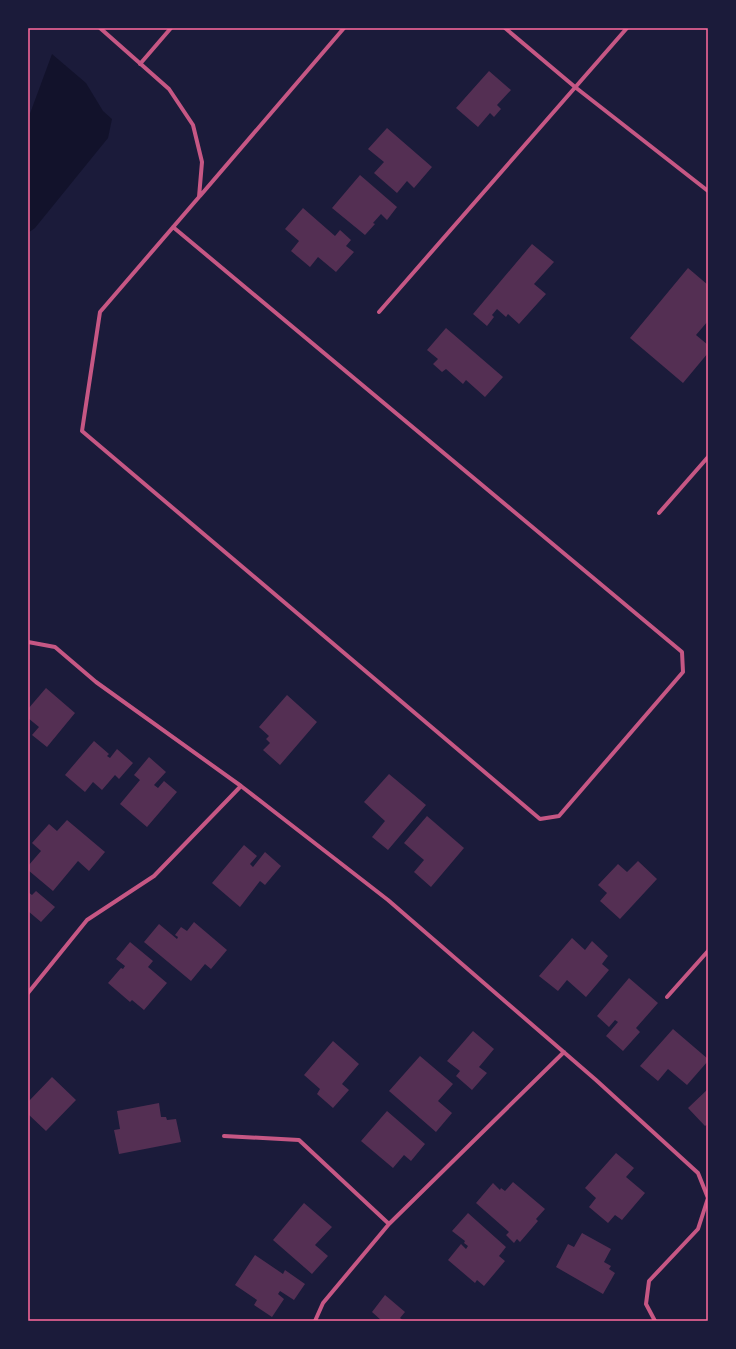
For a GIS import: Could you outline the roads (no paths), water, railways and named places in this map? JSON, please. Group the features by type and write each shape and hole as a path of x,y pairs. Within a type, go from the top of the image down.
{"street":[{"path":"100,28 169,89 193,125 202,162 199,197"},
{"path":"140,64 171,28"},
{"path":"173,227 682,652 683,672 559,816 540,819 82,431 100,312 173,227 199,197 344,28"},
{"path":"505,28 575,87 708,191"},
{"path":"380,312 627,28"},
{"path":"659,512 708,457"},
{"path":"28,642 55,647 96,682 241,786 388,900 564,1052 698,1174 708,1198 698,1228 648,1281 646,1304 655,1321"},
{"path":"28,993 87,920 154,876 241,786"},
{"path":"667,997 708,951"},
{"path":"315,1321 323,1303 390,1224 564,1052"},
{"path":"224,1136 299,1140 390,1224"}]}
